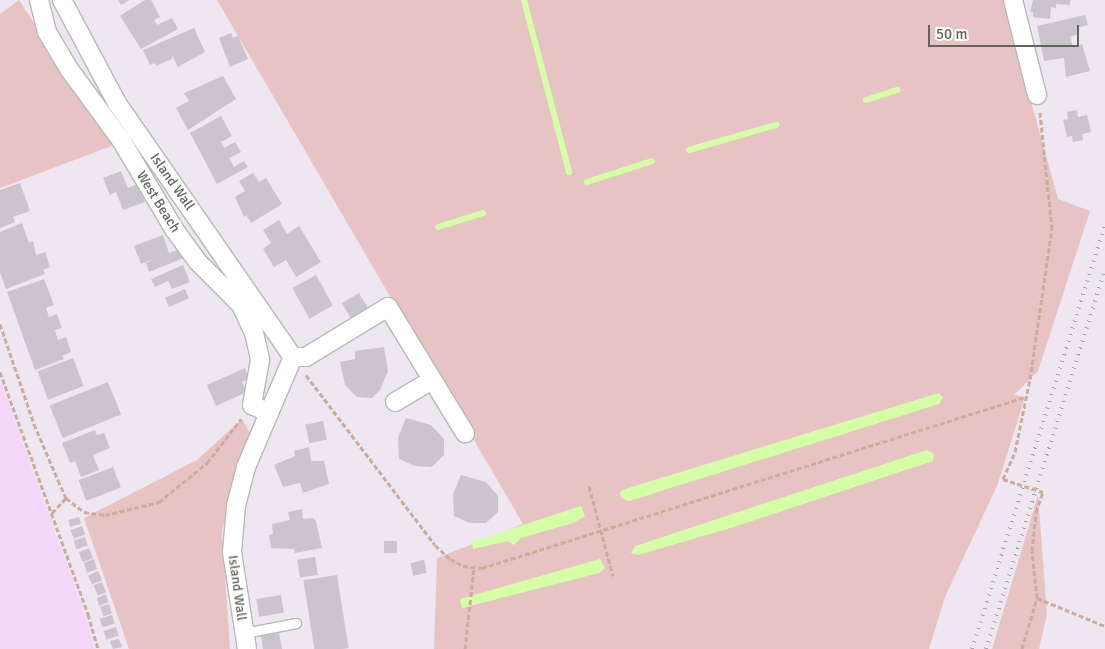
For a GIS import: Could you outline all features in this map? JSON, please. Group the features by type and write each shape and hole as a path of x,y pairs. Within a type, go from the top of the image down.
{"street":[{"name":"West Beach","path":"39,0 47,32 68,69 121,140 174,229 198,262 241,305 254,333 260,360 252,405"},
{"name":"Island Wall","path":"62,0 117,103 293,357 246,467 233,525 232,552 245,641"},
{"path":"1013,0 1036,95"},
{"path":"293,357 306,357 388,307 465,433"},
{"path":"395,402 432,380"},
{"path":"252,405 269,413"}],"lane":[{"path":"245,641 296,623"}],"path":[{"path":"1022,649 1037,598 1032,550 1036,512 1043,492 1003,479 1015,452 1042,313 1052,229 1043,129 1036,95"},
{"path":"0,324 34,424 66,498 84,512 106,515 159,502 206,463 252,405"},
{"path":"293,357 435,545 450,559 482,568 1025,397"},
{"path":"0,372 52,513 98,649"},
{"path":"589,486 613,576"},
{"path":"52,513 66,498"},
{"path":"465,649 474,567"},
{"path":"1037,598 1105,626"}],"shaded area":[{"path":"19,0 114,145 0,188 0,14"},
{"path":"217,0 1003,0 1058,199 1090,211 1038,371 1014,395 1025,397 997,486 945,597 929,649 434,649 437,558 523,524"},
{"path":"939,393 943,397 939,404 629,501 621,498 620,492 625,489"},
{"path":"242,419 251,435 233,487 222,532 230,649 129,649 84,518 197,460"},
{"path":"927,450 934,454 933,461 734,527 638,555 631,553 635,546"},
{"path":"1038,495 1047,614 1039,649 992,649"},
{"path":"581,506 585,516 573,523 521,538 514,545 508,541 473,549 472,542"},
{"path":"600,559 605,568 599,573 462,608 460,599"}],"sand":[{"path":"0,381 88,623 94,649 0,649"}],"building":[{"path":"118,0 130,0 121,5"},
{"path":"145,0 151,0 160,17 154,20 157,25 172,18 178,29 141,49 120,16"},
{"path":"1033,0 1070,0 1070,5 1056,4 1056,8 1051,7 1050,19 1033,17 1033,12 1030,12"},
{"path":"1085,15 1088,25 1077,28 1079,34 1070,37 1073,47 1082,44 1090,71 1066,77 1064,58 1044,61 1037,26"},
{"path":"194,28 205,52 178,67 172,55 172,59 156,66 155,63 150,65 143,50"},
{"path":"231,33 233,38 238,36 248,59 230,67 219,38"},
{"path":"223,76 236,99 188,130 176,108 189,101 184,93"},
{"path":"1077,110 1078,117 1087,115 1091,132 1082,134 1083,140 1073,142 1072,136 1067,137 1063,120 1068,119 1067,112"},
{"path":"221,116 232,136 221,142 224,148 235,142 241,152 229,158 234,167 244,161 248,167 217,184 190,133"},
{"path":"121,171 128,188 138,184 145,202 123,210 116,192 110,195 103,178"},
{"path":"253,173 259,182 266,178 282,204 251,223 246,215 244,217 235,197 245,191 239,181"},
{"path":"20,183 30,211 13,217 15,222 0,228 0,190"},
{"path":"279,220 287,234 299,226 321,262 296,277 286,260 274,267 263,249 271,243 263,230"},
{"path":"22,223 29,243 33,241 36,255 45,252 50,267 43,270 45,274 6,289 0,273 0,232"},
{"path":"163,235 169,253 180,249 184,258 149,272 146,263 155,258 141,264 134,246"},
{"path":"183,265 190,282 172,289 168,281 155,287 151,279"},
{"path":"316,275 333,306 309,319 292,288"},
{"path":"44,279 54,305 46,308 49,317 57,314 62,328 55,330 58,340 66,337 71,352 62,356 64,359 35,370 7,292"},
{"path":"185,289 189,298 169,307 165,298"},
{"path":"359,293 368,308 351,318 342,303"},
{"path":"384,347 388,371 380,390 372,398 357,397 345,385 340,362 355,359 355,351"},
{"path":"73,358 84,386 48,400 38,372"},
{"path":"245,368 249,379 242,382 247,392 216,406 207,385"},
{"path":"108,382 121,414 63,438 50,406"},
{"path":"406,418 431,425 444,439 444,455 432,467 415,466 399,459 398,438"},
{"path":"323,421 327,440 309,443 305,425"},
{"path":"95,430 97,435 104,433 110,448 93,455 99,470 81,477 75,461 70,463 62,443"},
{"path":"309,447 311,461 324,461 329,484 303,493 300,483 283,487 274,465 295,456 294,451"},
{"path":"113,467 121,488 86,501 78,480"},
{"path":"461,475 486,482 498,496 498,512 486,523 470,523 454,516 453,494"},
{"path":"302,509 303,519 312,518 316,521 322,548 295,553 294,549 271,548 269,535 273,534 272,524 290,520 288,512"},
{"path":"79,517 81,524 70,527 68,520"},
{"path":"82,526 85,534 74,539 71,530"},
{"path":"85,537 88,546 76,549 74,541"},
{"path":"384,541 397,541 397,553 384,553"},
{"path":"89,548 93,558 83,562 79,552"},
{"path":"315,557 318,575 300,578 297,560"},
{"path":"94,559 97,569 87,573 84,563"},
{"path":"424,560 427,573 413,576 410,563"},
{"path":"98,571 102,580 92,585 88,575"},
{"path":"337,575 349,648 314,649 303,580"},
{"path":"102,582 106,592 98,596 94,585"},
{"path":"106,594 108,602 99,606 97,598"},
{"path":"281,595 284,613 259,617 256,599"},
{"path":"109,604 112,614 103,616 100,607"},
{"path":"112,615 115,624 102,628 100,619"},
{"path":"116,627 119,636 106,640 104,631"},
{"path":"279,633 282,649 263,649 261,636"},
{"path":"119,639 122,647 113,649 110,641"}],"waterway":[{"path":"524,0 569,172"},
{"path":"866,100 897,90"},
{"path":"689,150 776,125"},
{"path":"587,182 652,161"},
{"path":"438,227 483,213"}],"railway":[{"path":"972,649 1105,224"},
{"path":"986,649 1105,270"}]}
